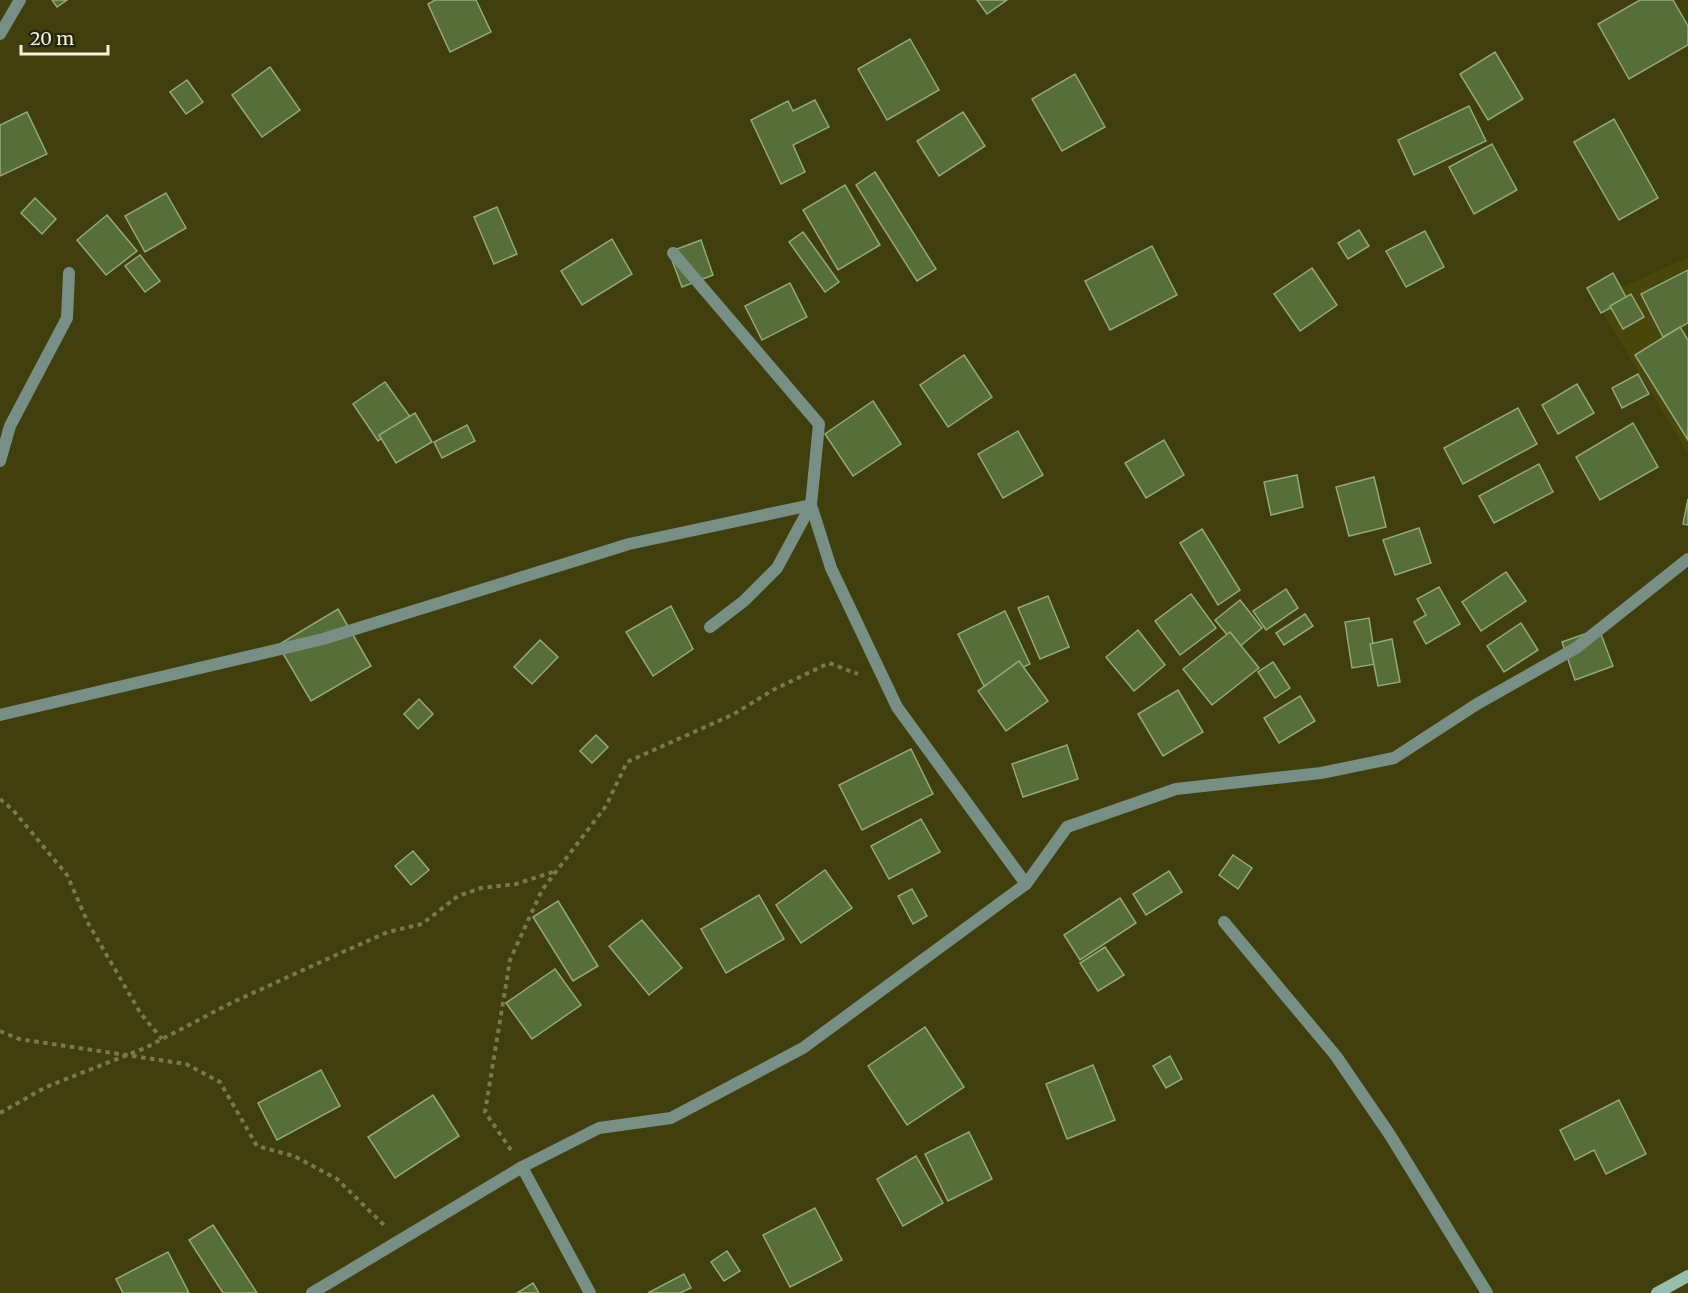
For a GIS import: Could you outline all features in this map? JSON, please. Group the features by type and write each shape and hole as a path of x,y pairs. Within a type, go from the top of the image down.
{"street":[{"path":"0,34 20,0"},
{"path":"673,253 819,424 811,505 777,568 744,601 710,627"},
{"path":"0,461 10,426 67,318 69,273"},
{"path":"811,505 831,568 897,707 1026,884"},
{"path":"0,715 323,639 629,544 811,505"},
{"path":"312,1293 522,1167 599,1128 671,1118 803,1048 1026,884 1067,828 1176,789 1321,773 1394,758 1477,704 1576,648 1688,559"},
{"path":"1224,921 1336,1056 1390,1135 1487,1293"},
{"path":"522,1167 590,1293"},
{"path":"1657,1293 1688,1276"}],"path":[{"path":"522,1167 485,1112 510,960 542,890 606,806 627,762 734,714 773,690 830,663 885,681"},
{"path":"0,799 13,810 66,875 88,923 141,1014 162,1039"},
{"path":"0,1113 46,1087 129,1054 231,1003 388,932 422,924 458,896 481,888 516,884 557,871"},
{"path":"0,1031 19,1039 186,1064 220,1082 257,1146 294,1156 337,1179 386,1228 397,1223"}],"shaded area":[{"path":"1688,257 1688,454 1595,300"}],"building":[{"path":"52,0 67,0 57,7"},
{"path":"435,0 476,0 491,32 450,52 428,4"},
{"path":"977,0 1007,0 987,14"},
{"path":"1640,0 1673,0 1688,26 1688,45 1629,79 1598,24"},
{"path":"910,39 939,90 887,120 858,69"},
{"path":"1495,52 1523,99 1488,120 1460,74"},
{"path":"270,67 300,110 262,137 232,95"},
{"path":"1075,74 1105,127 1062,151 1032,99"},
{"path":"187,80 203,102 186,114 170,92"},
{"path":"815,100 829,127 793,145 805,172 781,184 751,120 788,101 793,111"},
{"path":"1469,106 1486,141 1414,175 1398,140"},
{"path":"27,112 47,154 0,176 0,125"},
{"path":"963,112 985,146 939,176 917,141"},
{"path":"1614,119 1658,198 1619,220 1574,142"},
{"path":"1492,144 1517,190 1474,214 1449,167"},
{"path":"875,172 936,269 917,281 856,185"},
{"path":"845,185 880,245 838,270 803,210"},
{"path":"166,193 186,228 145,252 125,216"},
{"path":"35,198 56,219 42,234 21,213"},
{"path":"497,207 517,254 494,264 474,217"},
{"path":"107,215 137,251 106,275 77,240"},
{"path":"1359,230 1369,246 1348,259 1338,243"},
{"path":"1425,231 1444,267 1406,287 1386,251"},
{"path":"803,232 839,282 825,292 789,242"},
{"path":"612,239 632,274 582,305 561,271"},
{"path":"701,240 713,275 682,287 669,252"},
{"path":"1152,246 1177,295 1110,330 1085,281"},
{"path":"140,255 160,281 145,292 125,266"},
{"path":"1312,268 1337,305 1300,331 1274,294"},
{"path":"1688,270 1688,323 1663,337 1641,294"},
{"path":"1613,273 1627,299 1601,313 1587,288"},
{"path":"790,283 807,317 762,340 745,306"},
{"path":"1631,294 1644,317 1623,329 1610,306"},
{"path":"1680,327 1688,340 1688,440 1635,355"},
{"path":"964,355 992,397 948,427 920,385"},
{"path":"1638,374 1649,394 1622,408 1612,388"},
{"path":"385,382 411,418 378,441 353,404"},
{"path":"1577,384 1594,413 1558,434 1542,405"},
{"path":"873,401 901,444 853,476 825,434"},
{"path":"1518,408 1537,444 1463,484 1444,448"},
{"path":"415,413 432,442 396,463 379,435"},
{"path":"1633,423 1658,467 1600,500 1576,457"},
{"path":"467,425 475,441 442,458 434,442"},
{"path":"1018,431 1043,475 1003,498 978,454"},
{"path":"1164,440 1184,475 1146,498 1125,463"},
{"path":"1539,464 1553,492 1494,523 1479,496"},
{"path":"1297,475 1303,507 1271,515 1264,482"},
{"path":"1374,477 1386,527 1349,536 1336,487"},
{"path":"1688,499 1688,525 1683,524"},
{"path":"1419,528 1431,563 1395,575 1383,540"},
{"path":"1202,529 1240,590 1218,605 1180,543"},
{"path":"1506,572 1526,601 1481,631 1462,602"},
{"path":"1439,587 1460,624 1426,644 1414,622 1426,615 1417,599"},
{"path":"1286,589 1298,608 1266,630 1253,611"},
{"path":"1191,594 1216,628 1180,655 1155,621"},
{"path":"1048,596 1069,647 1040,659 1018,608"},
{"path":"1240,600 1262,628 1238,648 1215,620"},
{"path":"671,606 693,649 653,676 626,632"},
{"path":"338,609 371,666 311,701 278,645"},
{"path":"1005,611 1030,664 984,686 958,634"},
{"path":"1305,614 1313,626 1284,645 1276,633"},
{"path":"1369,618 1376,664 1352,668 1345,622"},
{"path":"1521,623 1538,650 1504,672 1487,646"},
{"path":"1599,629 1613,666 1575,680 1562,642"},
{"path":"1138,630 1165,665 1134,691 1106,657"},
{"path":"1230,632 1259,668 1212,705 1183,669"},
{"path":"1392,639 1400,682 1378,686 1370,644"},
{"path":"540,640 558,657 532,684 514,667"},
{"path":"1019,661 1048,701 1006,731 978,691"},
{"path":"1273,662 1290,688 1275,698 1258,672"},
{"path":"1178,690 1203,732 1163,756 1138,714"},
{"path":"1300,696 1315,721 1279,743 1264,718"},
{"path":"419,699 433,714 418,729 404,714"},
{"path":"596,735 608,747 592,763 580,751"},
{"path":"1067,745 1078,779 1023,797 1012,764"},
{"path":"911,749 933,794 862,830 839,785"},
{"path":"921,819 940,852 889,879 871,846"},
{"path":"413,851 429,870 411,885 395,866"},
{"path":"1233,855 1252,868 1238,889 1219,875"},
{"path":"825,870 852,908 801,943 776,905"},
{"path":"1169,871 1182,892 1146,915 1133,894"},
{"path":"912,889 927,916 913,924 898,896"},
{"path":"759,895 784,939 726,973 701,929"},
{"path":"1120,898 1136,923 1080,960 1064,935"},
{"path":"558,901 598,966 573,981 533,917"},
{"path":"642,920 682,968 649,995 609,946"},
{"path":"1105,947 1124,975 1098,991 1080,963"},
{"path":"555,969 581,1005 532,1039 506,1003"},
{"path":"925,1027 964,1087 907,1125 868,1066"},
{"path":"1170,1056 1182,1079 1166,1088 1153,1066"},
{"path":"1093,1065 1115,1120 1067,1139 1046,1084"},
{"path":"321,1070 340,1106 277,1140 258,1103"},
{"path":"433,1095 459,1136 395,1178 368,1137"},
{"path":"1619,1100 1646,1154 1606,1174 1594,1150 1575,1160 1560,1130"},
{"path":"969,1132 992,1179 948,1201 925,1154"},
{"path":"916,1156 943,1203 903,1226 877,1179"},
{"path":"815,1208 842,1260 790,1287 763,1235"},
{"path":"213,1225 257,1293 223,1293 189,1240"},
{"path":"727,1251 740,1271 724,1281 711,1262"},
{"path":"168,1252 189,1293 123,1293 116,1279"},
{"path":"684,1274 691,1288 680,1293 648,1293"},
{"path":"533,1283 539,1293 517,1293"}]}
